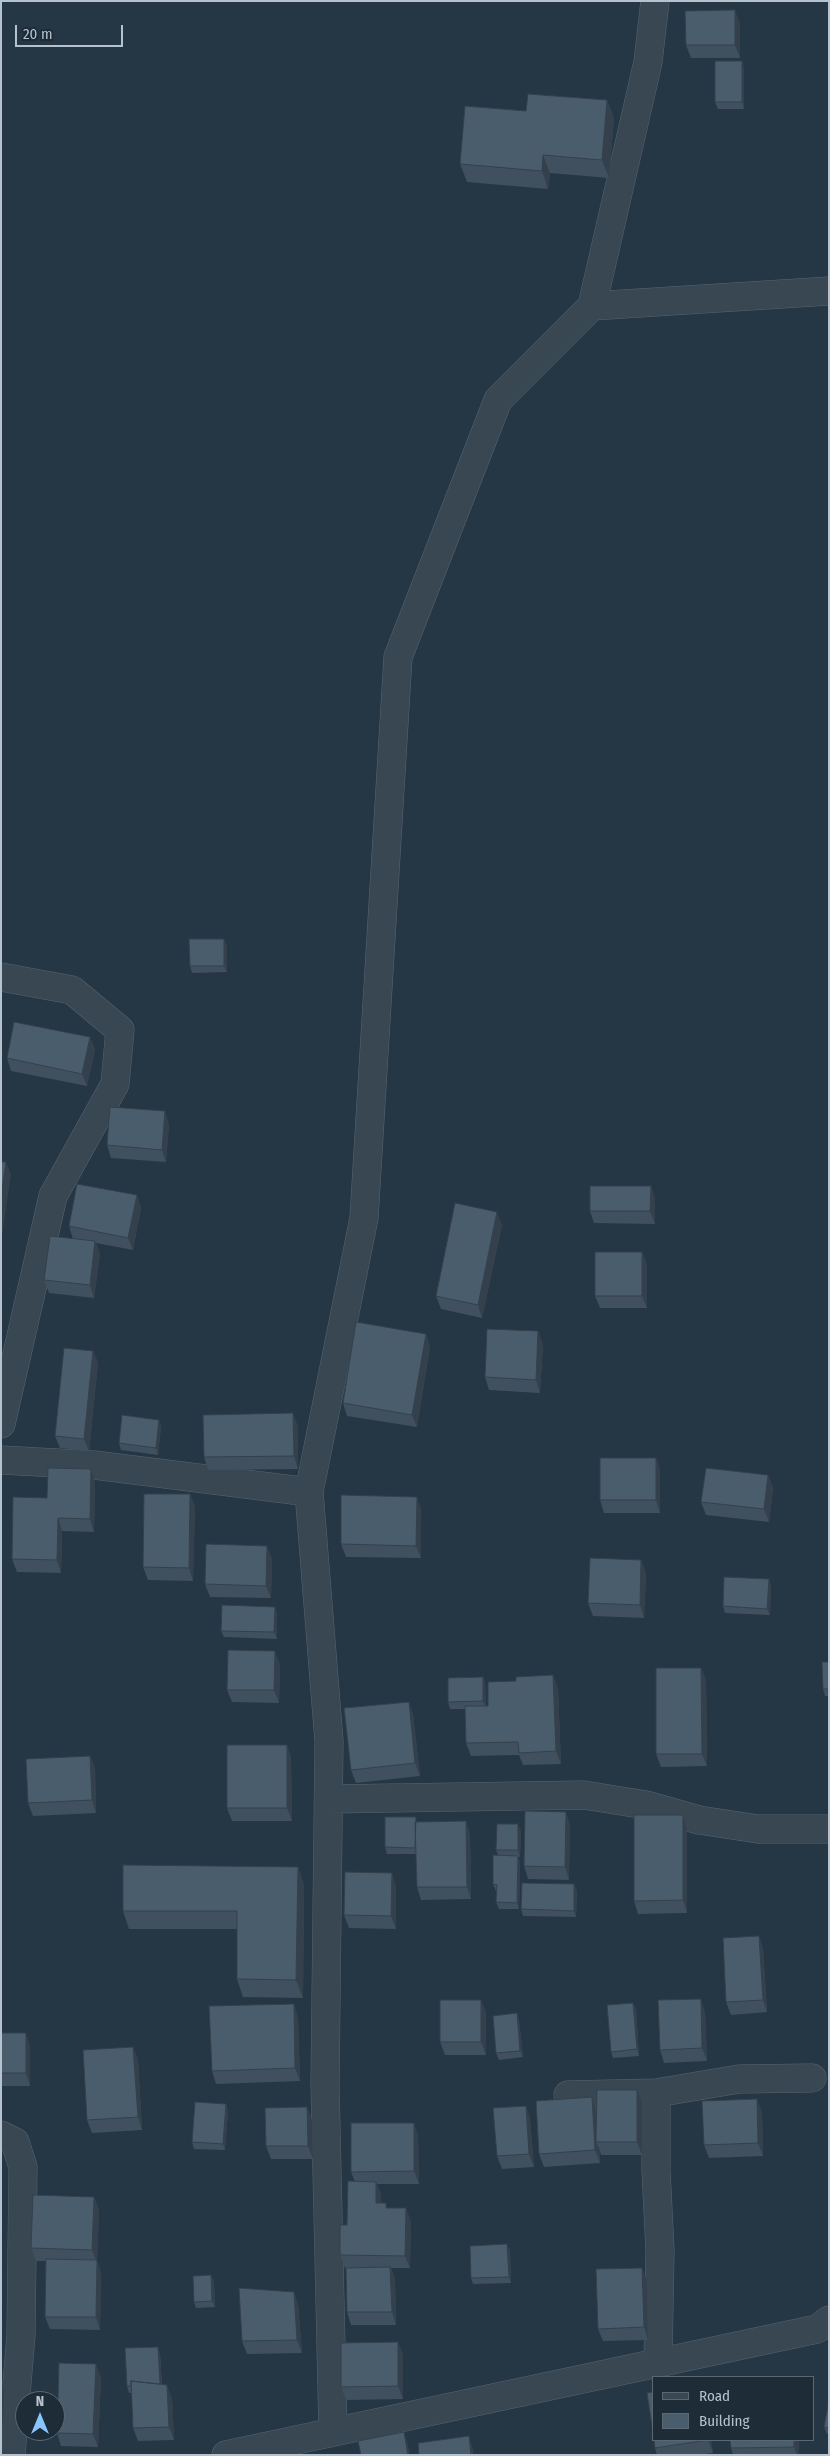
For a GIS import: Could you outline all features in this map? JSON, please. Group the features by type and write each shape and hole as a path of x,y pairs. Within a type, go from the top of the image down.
{"street":[{"path":"333,2432 325,2085 329,1741 309,1492 364,1218 398,657 498,400 592,306 648,62 654,1"},
{"path":"592,306 829,292"},
{"path":"1,977 72,990 120,1030 114,1084 53,1196 1,1424"},
{"path":"1,1460 94,1465 309,1492"},
{"path":"328,1799 584,1795 646,1805 698,1820 758,1829 829,1829"},
{"path":"568,2095 656,2093 739,2079 812,2078"},
{"path":"656,2093 656,2170 660,2250 658,2363"},
{"path":"1,2135 15,2142 23,2167 21,2335 11,2455"},
{"path":"226,2455 817,2329 829,2320"}],"building":[{"path":"735,10 735,45 686,45 685,11"},
{"path":"715,61 742,61 742,102 715,102"},
{"path":"528,94 607,100 602,160 543,155 542,171 460,164 465,106 526,111"},
{"path":"189,939 224,939 224,966 190,966"},
{"path":"14,1022 90,1037 82,1074 7,1058"},
{"path":"110,1107 165,1111 162,1150 107,1145"},
{"path":"1,1162 6,1162 1,1196"},
{"path":"77,1184 137,1195 128,1238 69,1226"},
{"path":"590,1186 651,1186 650,1211 590,1211"},
{"path":"455,1203 497,1212 478,1305 436,1296"},
{"path":"50,1236 95,1241 90,1285 44,1280"},
{"path":"595,1252 642,1252 642,1296 595,1296"},
{"path":"356,1322 426,1334 412,1415 343,1403"},
{"path":"487,1329 538,1331 536,1380 485,1377"},
{"path":"64,1348 93,1351 84,1439 55,1436"},
{"path":"293,1413 294,1456 204,1457 203,1415"},
{"path":"122,1415 159,1420 156,1448 119,1443"},
{"path":"600,1458 656,1458 656,1500 600,1500"},
{"path":"48,1468 91,1469 90,1519 58,1518 57,1560 12,1559 13,1497 47,1498"},
{"path":"706,1468 768,1475 764,1509 701,1502"},
{"path":"144,1494 190,1494 189,1568 143,1567"},
{"path":"341,1495 417,1497 416,1546 341,1544"},
{"path":"206,1544 267,1546 266,1586 205,1584"},
{"path":"590,1558 641,1560 640,1605 588,1603"},
{"path":"724,1577 769,1579 767,1609 723,1606"},
{"path":"222,1605 275,1607 274,1632 221,1631"},
{"path":"228,1650 275,1651 274,1690 227,1690"},
{"path":"822,1662 829,1662 829,1689 823,1689"},
{"path":"656,1668 701,1668 702,1754 656,1754"},
{"path":"553,1675 556,1751 519,1753 518,1742 466,1743 465,1706 488,1706 488,1682 516,1681 516,1677"},
{"path":"483,1677 483,1701 448,1702 448,1678"},
{"path":"409,1702 415,1763 351,1770 344,1708"},
{"path":"227,1745 287,1745 287,1808 227,1808"},
{"path":"90,1756 92,1800 28,1803 26,1759"},
{"path":"525,1811 566,1812 565,1867 524,1866"},
{"path":"634,1815 683,1815 683,1900 634,1901"},
{"path":"385,1817 416,1817 415,1848 385,1847"},
{"path":"466,1821 467,1887 417,1887 415,1822"},
{"path":"497,1824 518,1824 518,1850 496,1850"},
{"path":"493,1855 518,1856 517,1903 496,1902 497,1885 493,1884"},
{"path":"123,1865 298,1867 296,1980 237,1979 237,1911 123,1911"},
{"path":"345,1872 392,1873 391,1916 344,1915"},
{"path":"522,1883 574,1884 574,1911 521,1909"},
{"path":"759,1936 763,2000 726,2002 723,1938"},
{"path":"701,1999 702,2048 660,2050 658,2000"},
{"path":"440,2000 481,2000 481,2042 440,2042"},
{"path":"633,2003 637,2049 611,2052 607,2005"},
{"path":"294,2004 295,2068 212,2071 209,2006"},
{"path":"517,2013 520,2051 496,2053 493,2016"},
{"path":"1,2033 26,2033 26,2073 1,2073"},
{"path":"133,2047 138,2117 87,2120 83,2050"},
{"path":"597,2090 637,2090 637,2142 596,2142"},
{"path":"592,2097 595,2150 539,2154 536,2101"},
{"path":"757,2099 758,2143 704,2145 702,2101"},
{"path":"195,2102 226,2104 223,2144 192,2142"},
{"path":"526,2106 529,2154 497,2156 493,2108"},
{"path":"307,2107 308,2146 266,2146 265,2108"},
{"path":"351,2123 414,2123 414,2171 351,2172"},
{"path":"348,2181 376,2182 376,2203 386,2203 386,2208 406,2208 405,2256 340,2255 340,2225 347,2225"},
{"path":"33,2195 94,2197 92,2250 31,2248"},
{"path":"507,2244 509,2277 471,2278 470,2246"},
{"path":"46,2259 97,2260 96,2317 45,2317"},
{"path":"390,2267 392,2312 347,2312 346,2268"},
{"path":"642,2268 644,2327 598,2329 596,2269"},
{"path":"211,2275 212,2301 194,2302 193,2276"},
{"path":"239,2288 294,2292 297,2340 242,2341"},
{"path":"398,2342 398,2386 341,2387 341,2343"},
{"path":"158,2347 160,2384 131,2381 131,2386 127,2386 125,2348"},
{"path":"59,2363 96,2364 93,2434 65,2433 65,2391 58,2391"},
{"path":"131,2381 167,2385 169,2427 133,2428"},
{"path":"652,2392 652,2426 647,2393"},
{"path":"829,2407 829,2428 824,2427"},
{"path":"404,2432 408,2455 361,2455 358,2441"},
{"path":"469,2436 471,2455 419,2455 418,2443"},
{"path":"654,2441 701,2441 655,2448"},
{"path":"730,2441 794,2441 794,2447 731,2448"}]}
